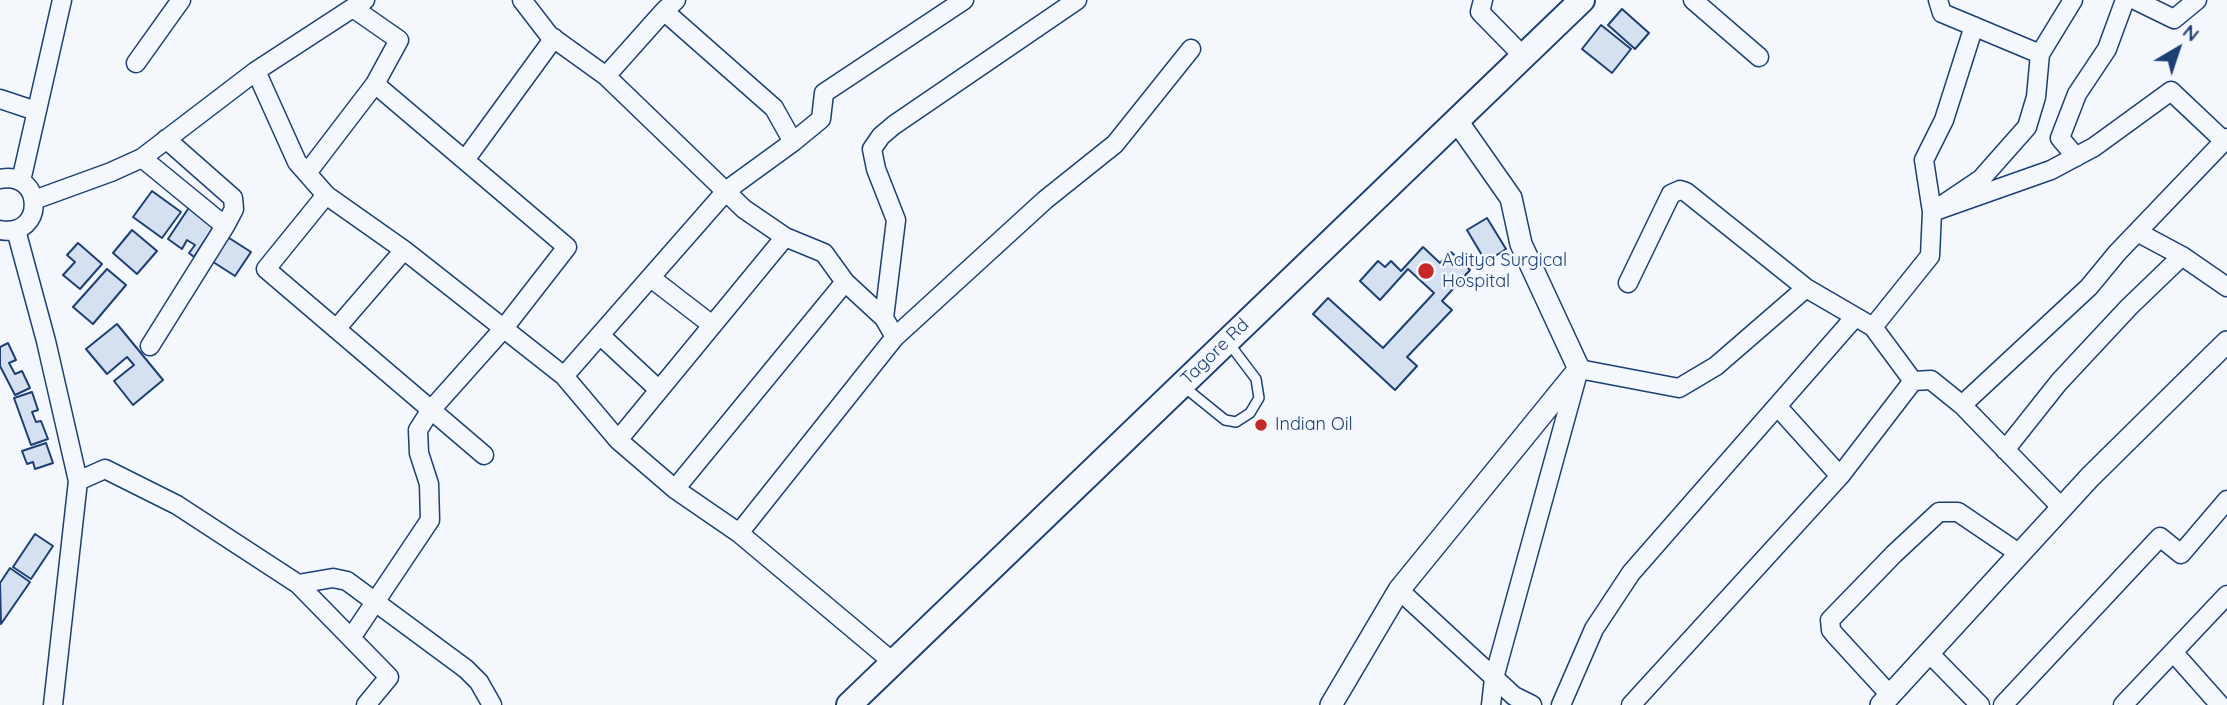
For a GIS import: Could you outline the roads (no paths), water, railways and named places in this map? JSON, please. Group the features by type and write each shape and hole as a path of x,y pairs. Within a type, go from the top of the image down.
{"main road":[{"name":"Tagore Rd","path":"849,705 1582,0"}],"street":[{"path":"21,181 62,0"},
{"path":"136,63 181,0"},
{"path":"522,0 550,35 606,75 744,209 785,237 824,253 845,282 884,318 895,337"},
{"path":"565,376 727,191 821,118 824,93 964,0"},
{"path":"884,318 896,219 876,169 872,149 881,136 894,125 1077,0"},
{"path":"1483,0 1480,12 1523,55"},
{"path":"1693,0 1759,57"},
{"path":"1938,0 1942,13 2040,54"},
{"path":"1932,212 1981,179 2027,127 2036,97 2040,54 2073,0"},
{"path":"2076,157 2060,138 2077,94 2107,49 2125,0"},
{"path":"2135,0 2174,19 2197,0"},
{"path":"34,200 142,158 256,71 359,4 398,40 375,84 307,173"},
{"path":"606,75 670,6 774,108 793,142"},
{"path":"1872,327 1930,257 1932,212 1924,160 1944,120 1974,26"},
{"path":"465,160 554,38"},
{"path":"739,533 895,337 1025,218 1115,144 1191,49"},
{"path":"256,71 297,162 326,195 404,250 565,376 618,440 675,489 739,533 894,663"},
{"path":"351,638 430,520 429,484 419,453 418,430 430,411 504,328 567,247 375,84"},
{"path":"1932,212 2051,170 2094,147 2171,91 2226,139 2137,232 2089,287 1962,405"},
{"path":"0,99 36,111"},
{"path":"1457,121 1511,198 1521,244 1579,369 1494,678 1491,705"},
{"path":"150,345 234,209 233,198 166,139"},
{"path":"142,158 225,226"},
{"path":"0,179 13,178 21,181 28,187 34,200 30,219 8,230 46,341 78,481 53,705"},
{"path":"1628,283 1671,194 1680,190 1686,192 1806,288 1872,327 1913,381"},
{"path":"326,195 266,269 484,455"},
{"path":"2137,232 2182,256 2227,286"},
{"path":"618,440 785,237"},
{"path":"335,329 404,250"},
{"path":"2005,450 2059,382 2129,307 2182,256"},
{"path":"651,278 712,326"},
{"path":"675,489 845,282"},
{"path":"1579,369 1679,388 1716,366 1806,288"},
{"path":"1561,705 1594,629 1631,573 1855,317"},
{"path":"600,335 659,390"},
{"path":"2020,554 1958,512 1939,512 1830,620 1831,630 1886,700 2020,554 2062,508 2227,342"},
{"path":"1331,705 1399,590 1579,369"},
{"path":"1631,705 1840,475 1913,381 1931,380 1962,405 2062,508"},
{"path":"1777,406 1840,475"},
{"path":"78,481 105,469 177,505 298,584 389,677 366,705"},
{"path":"2003,705 2160,537 2181,554 2227,500"},
{"path":"298,584 333,578 347,581 466,669 479,682 492,705"},
{"path":"1399,590 1514,696 1532,705"},
{"path":"2123,705 2227,595"},
{"path":"2173,652 2220,705"},
{"path":"1929,653 1980,705"}],"lane":[{"path":"1181,385 1225,420 1236,422 1250,413 1259,398 1256,379 1227,341"}],"place":[{"name":"Aditya Surgical Hospital","path":"1426,271"},
{"name":"Indian Oil","path":"1261,425"}]}
